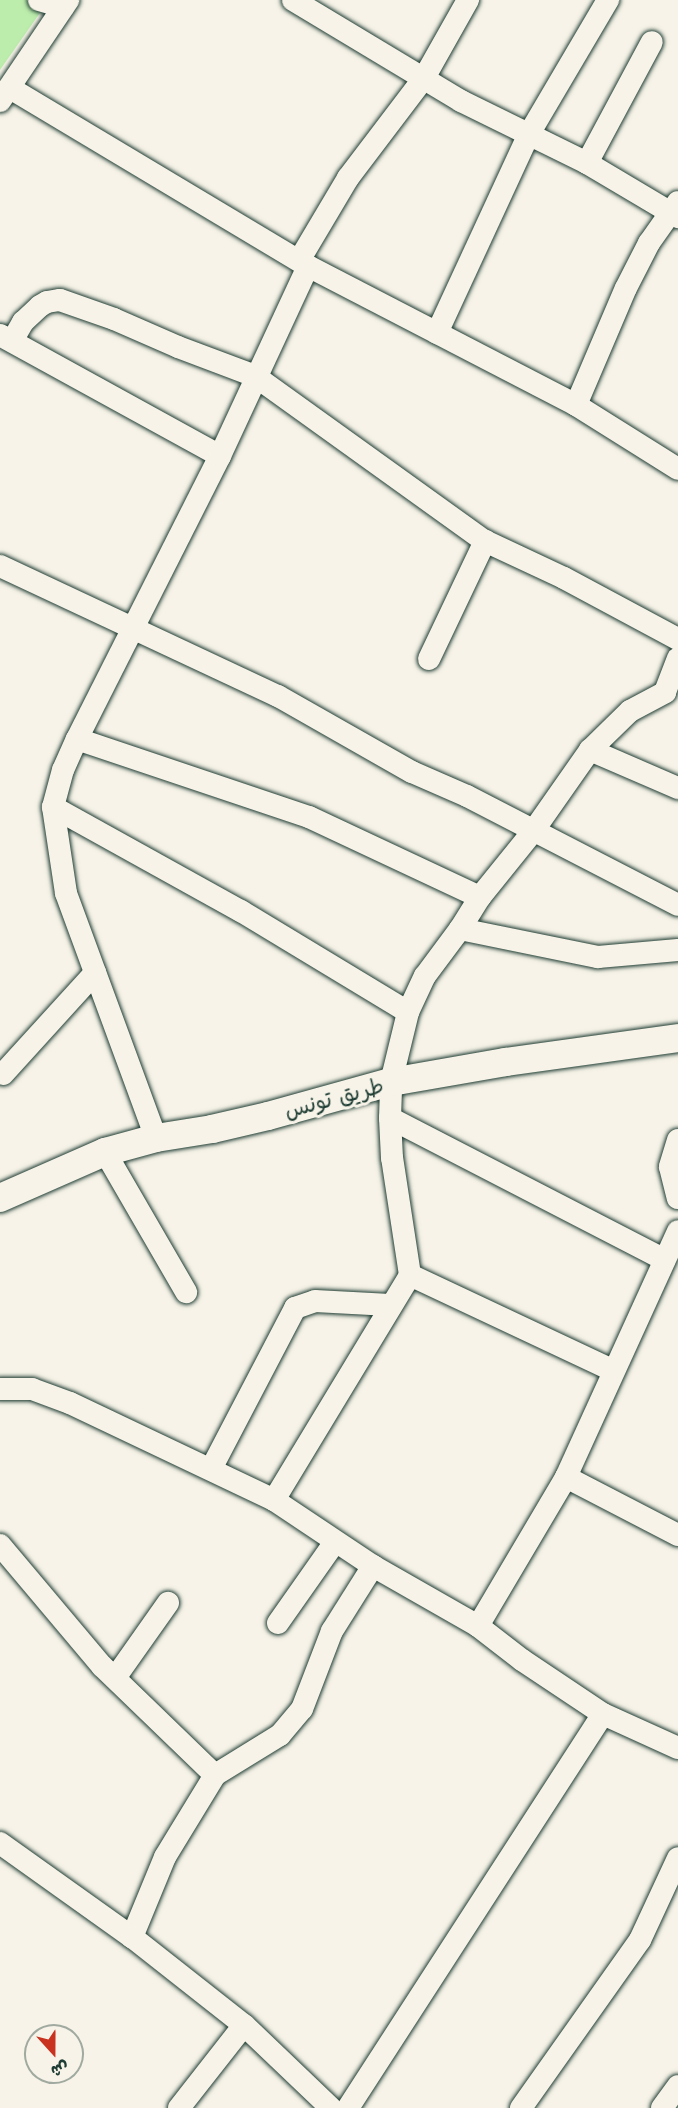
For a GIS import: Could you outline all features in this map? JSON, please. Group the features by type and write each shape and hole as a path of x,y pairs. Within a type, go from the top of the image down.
{"main road":[{"name":"طريق تونس","path":"0,1198 105,1152 156,1138 223,1127 391,1082 506,1062 678,1038"}],"street":[{"path":"39,0 65,3 5,95 304,263 576,405 678,469"},
{"path":"293,0 461,101 587,163 676,211 649,243 626,288 576,405"},
{"path":"156,1138 66,893 53,807 63,770 132,627 220,456 304,263 348,178 424,78 468,0"},
{"path":"437,333 529,134 608,0"},
{"path":"587,163 652,42"},
{"path":"220,456 6,338 40,306 47,302 60,300 114,319 178,347 255,376 485,541 574,584 678,639"},
{"path":"429,659 485,541"},
{"path":"0,566 278,696 412,772 534,830 678,905"},
{"path":"274,1500 410,1275 392,1158 391,1082 408,1012 425,976 460,929 480,897 534,830 590,750 630,711 671,694 678,658"},
{"path":"77,739 309,817 480,897"},
{"path":"590,750 678,788"},
{"path":"53,807 241,911 408,1012"},
{"path":"460,929 598,957 678,950"},
{"path":"3,1074 95,973"},
{"path":"390,1118 668,1267"},
{"path":"678,1140 670,1167 678,1198"},
{"path":"105,1152 186,1292"},
{"path":"478,1626 566,1477 614,1371 668,1267 678,1231"},
{"path":"410,1275 614,1371"},
{"path":"211,1469 295,1308 315,1301 390,1305"},
{"path":"0,1389 32,1389 69,1403 274,1500 373,1566 478,1626 522,1660 603,1714 678,1748"},
{"path":"566,1477 678,1535"},
{"path":"278,1623 335,1542"},
{"path":"0,1545 115,1678 216,1774"},
{"path":"132,1937 165,1857 216,1774 280,1735 302,1709 332,1631 373,1566"},
{"path":"115,1678 168,1603"},
{"path":"348,2108 603,1714"},
{"path":"0,1843 132,1937 244,2025 331,2108"},
{"path":"521,2108 640,1940 678,1858"},
{"path":"179,2108 244,2025"},
{"path":"662,2108 678,2086"}],"green space":[{"path":"0,0 49,0 0,70"}]}
